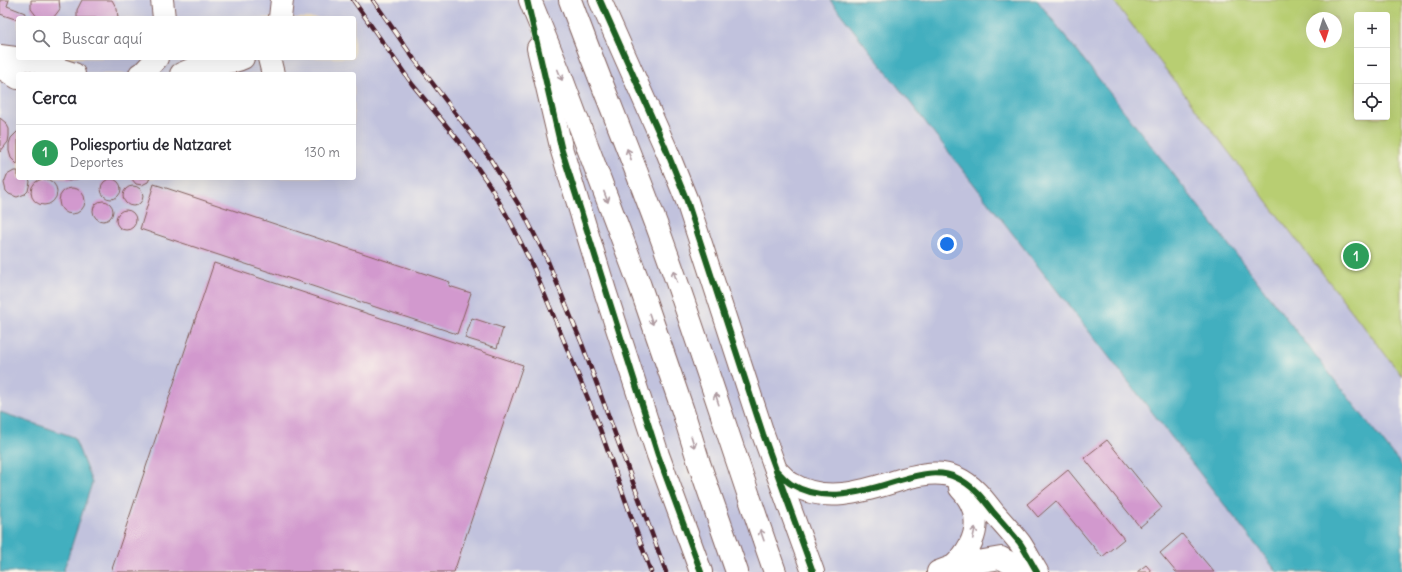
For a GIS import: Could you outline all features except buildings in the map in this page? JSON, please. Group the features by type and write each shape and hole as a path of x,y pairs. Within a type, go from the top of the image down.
{"street":[{"path":"280,16 282,0"},
{"path":"526,0 562,151 658,455 701,572"},
{"path":"530,0 640,286 737,572"},
{"path":"570,0 661,236 775,572"},
{"path":"600,0 650,113 687,202 775,469 813,572"},
{"path":"0,56 16,58"},
{"path":"31,60 68,72"},
{"path":"144,72 155,60"},
{"path":"186,72 211,61 239,60"},
{"path":"270,60 272,72"},
{"path":"211,61 231,65 243,72"},
{"path":"0,67 16,77"},
{"path":"775,469 790,483 802,489 814,493 830,494 861,492 918,475 944,474 957,477 974,489 1020,543 1037,572"},
{"path":"930,474 947,478 961,489 970,501 975,513 975,536 969,547 946,569"},
{"path":"946,569 1001,558 1026,572"}],"shaded area":[{"path":"0,0 1115,0 1211,125 1217,137 1402,376 1402,572 63,572 92,483 74,437 0,412"}],"green space":[{"path":"1113,0 1402,0 1402,376 1217,137"}],"water":[{"path":"830,0 1037,0 1402,466 1402,572 1277,572"},
{"path":"0,412 74,437 92,483 63,572 0,572"}],"railway":[{"path":"353,0 412,84 459,141 490,186 511,223 534,269 596,418 651,572"},
{"path":"373,0 414,59 489,157 522,210 547,259 582,344 666,572"}],"cycle path":[{"path":"527,0 562,151 658,455 701,572"},
{"path":"600,0 666,149 687,201 763,434 813,572"},
{"path":"778,472 789,483 804,490 818,494 832,495 859,492 921,475 936,473 950,475 963,481 982,498 1020,543 1037,572"}],"place":[{"name":"Poliesportiu de Natzaret","path":"1356,256"}]}
